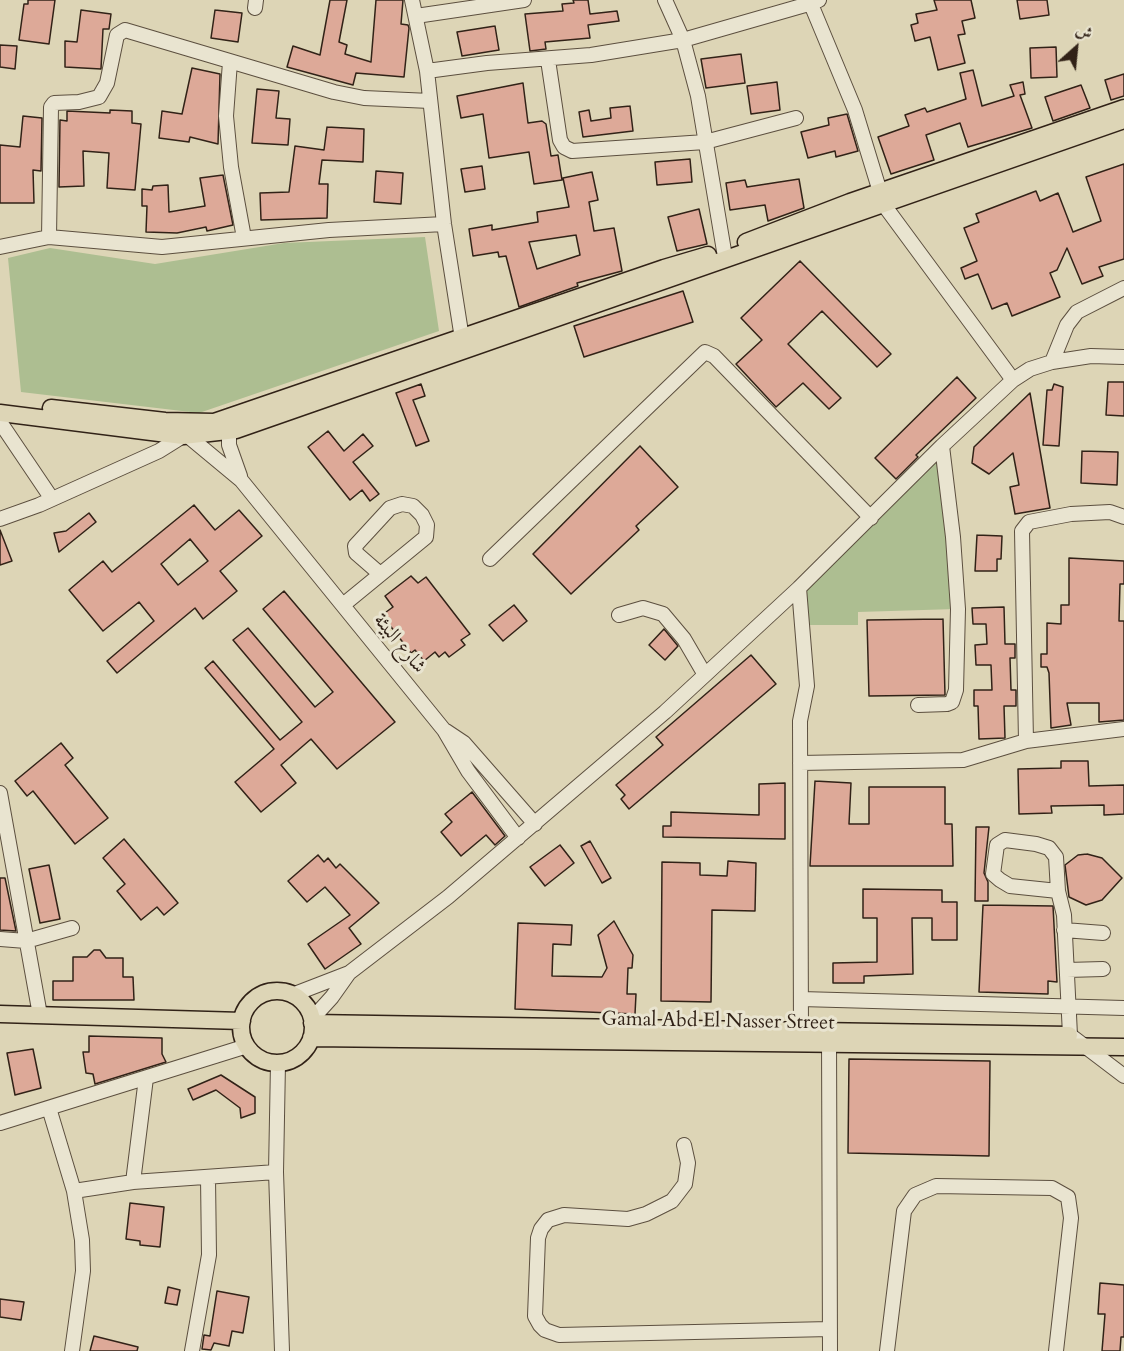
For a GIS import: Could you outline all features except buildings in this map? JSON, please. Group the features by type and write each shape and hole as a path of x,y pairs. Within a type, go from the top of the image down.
{"main road":[{"path":"0,402 152,420 205,423 234,416 462,343 882,199 1124,108"},
{"path":"0,413 185,436 229,432 664,268 724,251 1124,120"},
{"path":"276,992 292,995 304,1004 312,1026 302,1053 279,1063 261,1059 247,1046 243,1038 242,1021 248,1006 260,996 276,992"},
{"path":"0,1014 242,1021"},
{"name":"Gamal Abd El Nasser Street","path":"312,1026 801,1032 829,1039"},
{"name":"Gamal Abd El Nasser Street","path":"312,1026 829,1039 1076,1041 1124,1036"},
{"name":"Gamal Abd El Nasser Street","path":"1076,1041 1124,1047"}],"street":[{"path":"412,0 427,71 444,224 462,343"},
{"path":"416,16 524,0"},
{"path":"665,0 683,40 698,96 724,251"},
{"path":"427,71 487,63 548,60 683,40 814,1 855,110 882,199 1013,380"},
{"path":"49,237 51,107 54,103 79,102 99,97 107,83 117,35 125,30 334,92 364,98 430,101"},
{"path":"548,60 560,140 564,147 579,152 705,142 796,118"},
{"path":"230,62 226,116 231,167 244,238"},
{"path":"0,248 49,237 162,247 244,238 444,224"},
{"path":"1052,362 1067,325 1077,312 1124,288"},
{"path":"490,559 705,352 714,356 871,518"},
{"path":"292,995 349,973 448,897 535,824 705,675 799,588 942,446 1013,380 1030,369 1052,362 1091,356 1124,357"},
{"path":"0,422 52,499"},
{"name":"شارع البيئة","path":"229,432 233,459 241,480"},
{"path":"0,519 52,499 159,451 185,436"},
{"name":"شارع البيئة","path":"185,436 241,480 444,730 463,764 518,838"},
{"path":"918,705 947,704 952,702 956,690 958,609 953,537 942,446"},
{"path":"343,605 379,573 426,537 427,525 422,515 413,506 402,504 390,508 355,546 356,554 379,573"},
{"path":"1026,741 1022,531 1029,522 1071,514 1110,512 1124,517"},
{"path":"799,588 807,686 800,721 801,1032"},
{"path":"619,615 643,608 663,614 684,639 705,675"},
{"path":"800,763 963,760 1026,741 1124,729"},
{"path":"444,730 464,743 535,824"},
{"path":"0,793 40,1015"},
{"path":"1058,891 1010,886 1000,880 993,874 998,845 1005,840 1050,848 1056,857 1069,1005 1076,1041 1124,1076"},
{"path":"0,939 26,941 72,928"},
{"path":"1064,930 1103,933"},
{"path":"1067,970 1104,969"},
{"path":"312,1026 349,973"},
{"path":"801,999 1124,1008"},
{"path":"829,1039 830,1351"},
{"path":"0,1123 247,1046"},
{"path":"279,1063 276,1172 282,1351"},
{"path":"134,1182 146,1078"},
{"path":"49,1108 74,1191 82,1240 83,1271 72,1351"},
{"path":"684,1144 688,1163 685,1184 672,1201 646,1214 628,1219 564,1215 548,1220 541,1228 538,1238 535,1316 540,1325 545,1330 559,1335 830,1329"},
{"path":"74,1191 134,1182 276,1172"},
{"path":"192,1351 209,1256 208,1178"},
{"path":"887,1351 904,1211 915,1195 936,1186 1052,1188 1068,1197 1071,1218 1056,1351"}],"green space":[{"path":"425,237 439,331 199,413 21,392 8,258 50,248 155,264 284,243"},
{"path":"942,446 956,609 858,612 858,625 804,625 801,588"}]}
